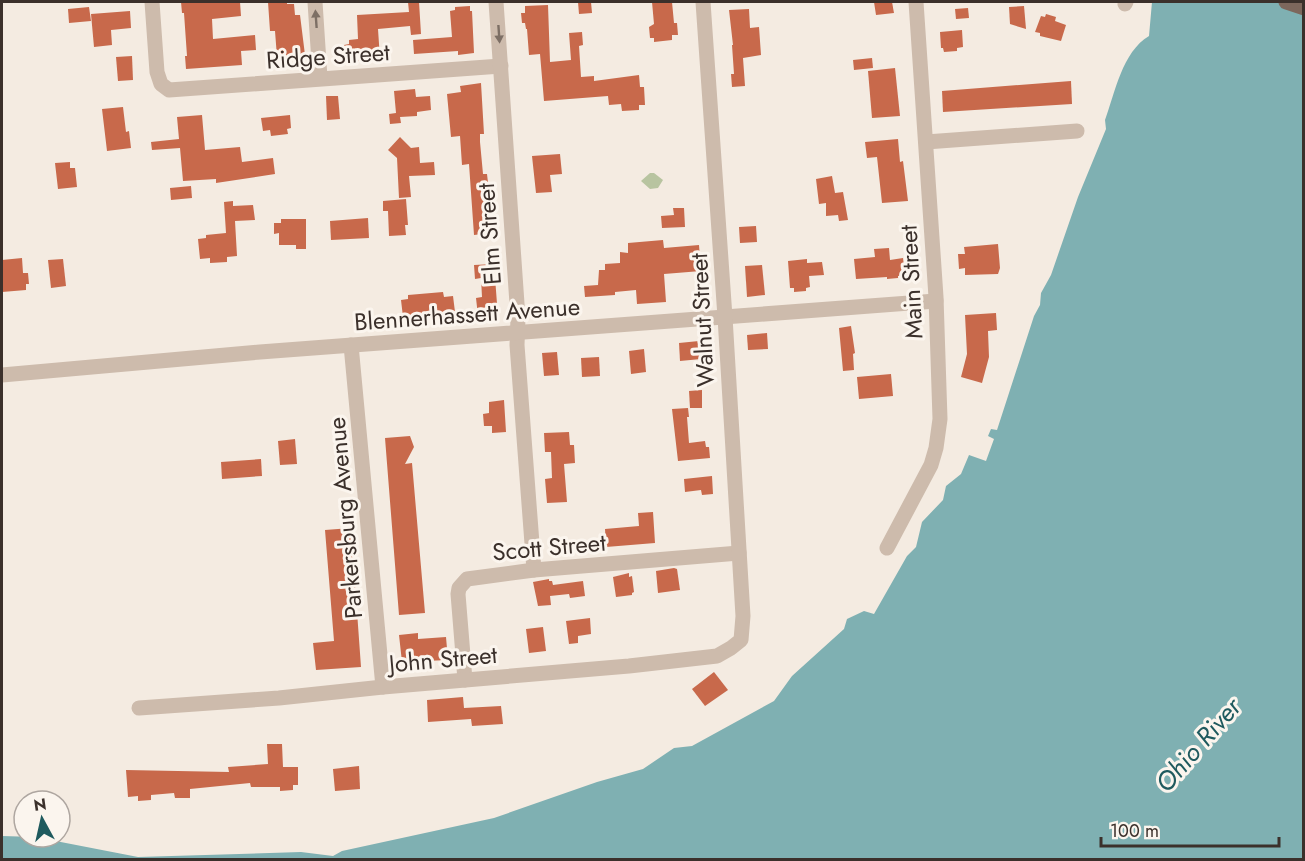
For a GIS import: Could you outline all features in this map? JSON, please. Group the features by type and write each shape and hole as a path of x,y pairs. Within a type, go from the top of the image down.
{"main road":[{"path":"1286,2 1304,8"}],"street":[{"name":"Ridge Street","path":"152,2 157,72 160,84 169,90 501,66"},
{"path":"315,2 320,78"},
{"name":"Elm Street","path":"496,2 517,345 534,570"},
{"name":"Walnut Street","path":"703,2 725,317 743,635"},
{"name":"Main Street","path":"887,548 923,483 936,448 940,419 936,301 916,2"},
{"path":"926,142 1077,131"},
{"name":"Blennerhassett Avenue","path":"2,375 117,363 936,301"},
{"name":"Parkersburg Avenue","path":"351,345 383,687"},
{"name":"Scott Street","path":"465,680 459,588 467,579 534,570 739,554"},
{"name":"John Street","path":"139,708 272,699 717,656 738,644 743,635"}],"green space":[{"path":"650,173 654,173 663,180 658,188 650,189 641,181"}],"water":[{"name":"Ohio River","path":"1152,2 1303,2 1303,859 2,860 2,836 12,836 12,849 72,849 72,844 138,857 301,852 333,856 342,851 494,818 597,782 643,769 674,748 692,746 774,701 792,676 844,629 847,619 864,611 874,614 907,556 916,547 922,522 943,500 946,486 961,474 969,455 986,461 994,439 988,436 991,429 997,430 1034,316 1040,305 1041,293 1051,275 1078,197 1106,129 1105,120 1121,74 1132,52 1149,36"}],"building":[{"path":"181,2 240,2 241,16 212,19 213,39 255,35 256,50 241,51 242,65 186,69 184,13 182,13"},
{"path":"268,2 294,4 295,15 300,15 305,55 277,57 275,31 270,31"},
{"path":"408,2 419,2 421,34 411,35 410,26 378,29 380,59 349,62 349,59 346,59 344,45 349,44 349,40 358,39 357,15 409,12"},
{"path":"578,2 591,2 592,13 579,14"},
{"path":"652,2 672,2 678,35 672,35 672,40 654,42 654,38 650,38 649,27 654,24"},
{"path":"874,2 892,2 894,13 876,15"},
{"path":"548,5 550,62 571,60 569,33 582,32 583,45 579,46 581,77 594,76 594,81 639,75 640,87 644,87 645,105 639,105 639,110 622,111 621,104 609,105 608,96 544,101 540,54 529,55 527,29 525,23 522,23 521,13 525,13 525,6"},
{"path":"470,6 474,53 458,55 458,51 414,54 413,40 452,37 450,11 455,10 455,7"},
{"path":"1024,6 1026,29 1010,24 1009,7"},
{"path":"89,7 91,21 69,23 68,9"},
{"path":"968,8 969,18 956,19 955,9"},
{"path":"749,9 750,28 759,27 761,55 743,58 745,86 732,87 733,45 729,10"},
{"path":"130,11 131,28 111,30 112,45 94,47 91,14"},
{"path":"1046,14 1056,17 1055,21 1066,25 1061,41 1040,36 1040,33 1035,32 1041,16 1045,17"},
{"path":"962,30 963,47 957,48 957,51 944,52 941,48 940,32"},
{"path":"132,56 133,80 118,81 116,57"},
{"path":"872,58 873,68 854,70 853,60"},
{"path":"895,68 900,116 872,118 868,71"},
{"path":"1071,81 1072,104 943,112 942,91"},
{"path":"481,83 484,134 480,134 480,142 483,174 487,174 493,227 491,227 491,233 474,235 469,164 462,165 460,136 451,137 447,94 461,92 460,86"},
{"path":"415,89 416,97 430,96 431,110 417,112 417,116 400,117 401,123 390,124 389,114 396,113 394,91"},
{"path":"326,96 338,96 340,119 327,120"},
{"path":"123,107 126,132 129,131 131,148 107,151 102,109"},
{"path":"202,115 205,150 240,147 242,162 273,158 275,174 216,183 216,179 183,181 180,148 152,150 151,142 179,139 177,117"},
{"path":"290,115 291,128 287,129 288,134 271,136 270,130 263,131 261,118"},
{"path":"400,137 411,148 419,147 420,163 434,162 435,175 409,176 411,197 399,198 397,158 388,150"},
{"path":"898,139 908,201 882,203 877,157 867,158 865,142"},
{"path":"560,154 562,174 550,175 552,192 536,193 532,156"},
{"path":"70,162 70,168 75,168 77,187 58,189 55,163"},
{"path":"832,176 835,193 843,192 848,220 839,221 838,215 826,216 826,203 819,204 816,179"},
{"path":"191,186 192,198 171,200 170,188"},
{"path":"406,199 408,225 405,225 406,235 389,236 388,211 383,211 383,201"},
{"path":"233,201 233,206 253,205 255,220 235,221 237,256 227,257 227,262 210,263 210,258 200,259 198,239 206,238 206,235 226,233 224,202"},
{"path":"673,208 684,208 685,227 662,228 661,216 674,215"},
{"path":"368,218 369,238 331,240 330,221"},
{"path":"281,219 306,219 306,249 296,249 296,245 279,245 279,233 274,234 274,223 281,223"},
{"path":"756,226 757,242 740,243 739,227"},
{"path":"663,240 664,248 699,245 701,271 664,274 666,302 637,304 636,290 615,292 615,295 585,297 584,286 598,285 599,270 605,270 605,264 620,263 620,252 628,253 628,243"},
{"path":"998,244 1000,268 998,274 965,275 965,268 959,269 958,254 965,254 964,247"},
{"path":"889,248 890,260 903,258 905,275 887,279 887,277 856,279 854,259 875,257 874,249"},
{"path":"22,258 23,273 28,273 29,284 26,284 26,290 2,292 2,260"},
{"path":"63,259 66,286 51,288 48,260"},
{"path":"807,259 807,263 822,262 824,275 809,276 810,287 806,288 806,291 794,292 794,288 790,288 788,261"},
{"path":"494,264 498,317 484,318 484,315 478,316 476,298 482,297 481,278 475,279 474,265"},
{"path":"762,265 765,295 747,297 745,266"},
{"path":"443,292 444,297 453,296 455,312 403,317 401,300 408,299 408,295"},
{"path":"996,313 997,330 988,331 989,357 982,383 961,377 967,354 965,315"},
{"path":"851,326 855,353 853,354 854,370 843,371 839,328"},
{"path":"767,333 768,349 748,350 747,335"},
{"path":"699,341 701,359 680,361 679,343"},
{"path":"644,349 646,372 631,374 629,351"},
{"path":"557,352 559,375 544,376 542,353"},
{"path":"599,357 600,376 582,377 581,358"},
{"path":"891,374 893,396 859,399 857,377"},
{"path":"702,390 702,408 690,408 689,391"},
{"path":"504,400 506,432 492,433 492,426 484,426 483,414 489,413 489,402"},
{"path":"688,408 689,443 705,441 706,447 709,447 710,458 678,461 672,409"},
{"path":"569,432 570,445 574,445 575,463 564,464 567,502 547,503 545,479 552,478 551,452 545,452 544,433"},
{"path":"410,436 414,447 405,464 412,463 425,613 399,615 385,438"},
{"path":"295,439 297,464 280,465 278,441"},
{"path":"261,459 262,476 222,479 221,462"},
{"path":"712,476 713,494 702,495 701,490 685,492 684,479"},
{"path":"653,512 655,543 606,547 605,529 639,526 638,513"},
{"path":"351,528 361,667 316,670 313,643 334,641 325,530"},
{"path":"677,569 680,590 658,593 656,571"},
{"path":"629,573 629,577 632,576 634,592 632,595 616,597 613,577"},
{"path":"549,579 553,585 583,581 585,596 570,598 569,594 550,596 551,605 538,606 533,582"},
{"path":"590,618 591,634 578,636 578,643 569,644 566,621"},
{"path":"543,627 546,651 529,653 526,629"},
{"path":"418,633 418,639 446,637 448,660 402,662 399,635"},
{"path":"714,672 728,690 705,706 692,689"},
{"path":"463,697 464,708 501,706 503,724 472,726 471,719 428,722 427,700"},
{"path":"267,744 282,744 283,767 298,767 298,785 293,785 293,790 280,791 280,787 251,787 250,783 190,789 190,798 175,798 174,793 151,795 151,800 138,801 138,796 128,797 126,770 229,772 228,767 268,764"},
{"path":"359,766 360,789 335,791 333,769"}]}
